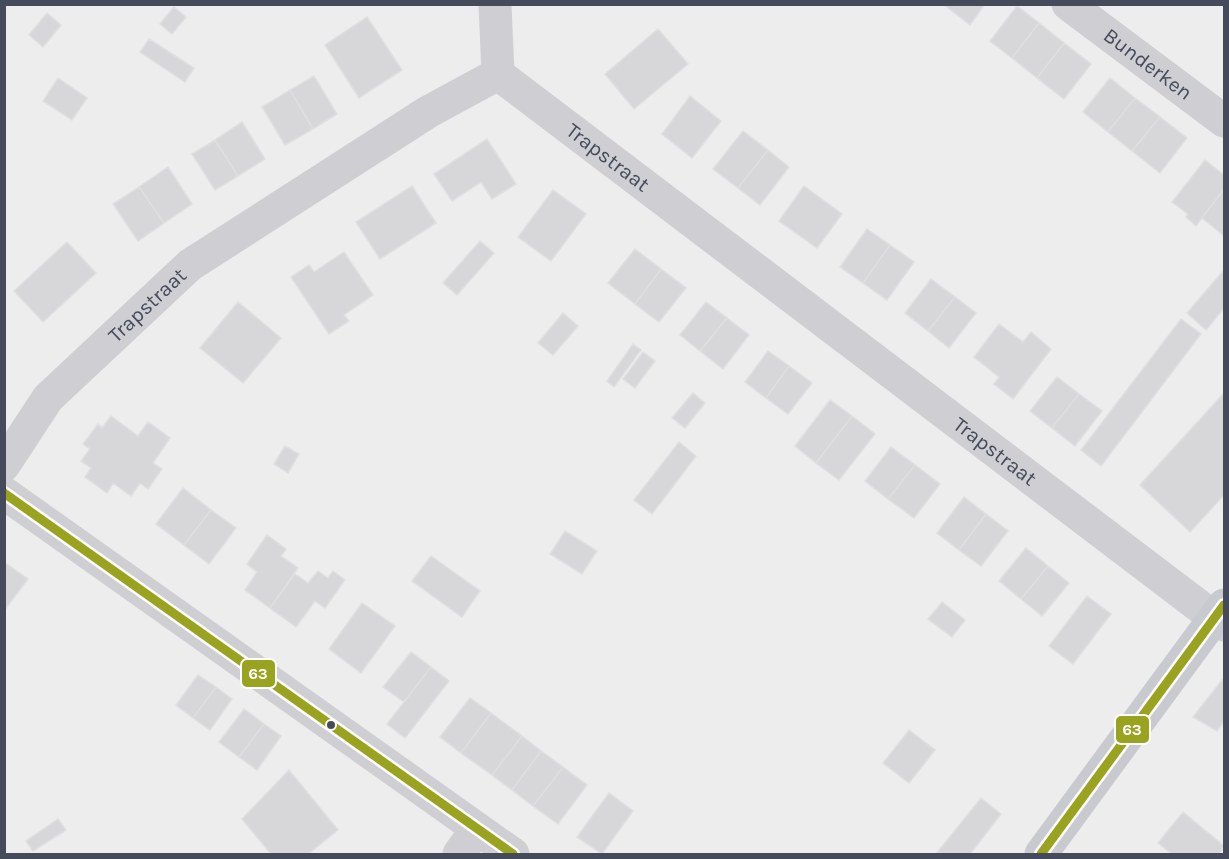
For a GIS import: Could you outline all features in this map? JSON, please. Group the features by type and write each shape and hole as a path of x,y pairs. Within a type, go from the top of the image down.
{"main road":[{"path":"1041,855 1221,616"}],"street":[{"path":"495,4 498,74"},
{"name":"Bunderken","path":"1071,5 1224,120"},
{"name":"Trapstraat","path":"4,465 48,398 190,265 428,112 498,74 1221,616"},
{"path":"4,493 468,842 513,855"}],"building":[{"path":"943,4 985,4 970,25"},
{"path":"1017,6 1039,23 1012,58 990,41"},
{"path":"174,7 186,17 172,34 160,24"},
{"path":"47,13 61,25 43,47 29,35"},
{"path":"367,17 402,70 359,98 325,45"},
{"path":"1039,23 1064,43 1037,78 1012,58"},
{"path":"658,29 688,64 634,109 605,74"},
{"path":"149,39 194,68 185,82 140,52"},
{"path":"1064,43 1091,64 1064,99 1037,78"},
{"path":"314,76 337,114 313,129 290,90"},
{"path":"58,78 87,98 72,120 43,101"},
{"path":"1110,78 1135,98 1108,132 1083,112"},
{"path":"290,90 313,129 285,145 262,107"},
{"path":"690,96 721,121 692,158 662,134"},
{"path":"1135,98 1160,117 1132,151 1108,132"},
{"path":"1160,117 1187,138 1160,173 1132,151"},
{"path":"242,122 265,159 238,176 215,140"},
{"path":"743,131 768,150 738,188 713,169"},
{"path":"487,139 516,184 492,199 481,182 452,201 434,174"},
{"path":"215,140 238,176 215,190 192,154"},
{"path":"768,150 789,167 760,205 738,188"},
{"path":"1205,160 1224,175 1224,189 1196,226 1186,217 1188,214 1172,202"},
{"path":"168,167 192,204 164,223 139,187"},
{"path":"412,186 436,223 380,259 356,222"},
{"path":"804,186 842,214 817,248 779,221"},
{"path":"139,187 164,223 138,241 113,204"},
{"path":"1224,189 1224,236 1202,218"},
{"path":"553,190 586,214 551,261 518,237"},
{"path":"867,229 890,245 863,283 840,267"},
{"path":"480,241 494,253 457,295 443,283"},
{"path":"67,242 96,273 43,322 14,291"},
{"path":"890,245 914,262 887,300 863,283"},
{"path":"635,249 661,269 635,304 608,283"},
{"path":"344,252 373,295 344,315 349,321 329,334 291,277 309,265 314,272"},
{"path":"661,269 686,288 659,322 635,304"},
{"path":"1224,270 1224,308 1206,330 1187,313"},
{"path":"931,279 955,297 928,331 905,313"},
{"path":"955,297 976,313 949,348 928,331"},
{"path":"238,302 281,338 243,383 200,348"},
{"path":"706,302 727,318 700,351 680,335"},
{"path":"563,313 578,326 553,355 538,343"},
{"path":"727,318 749,335 723,369 700,351"},
{"path":"1181,319 1201,334 1101,466 1081,450"},
{"path":"999,324 1023,342 1031,332 1051,349 1013,399 994,384 999,377 974,357"},
{"path":"633,344 641,350 614,387 607,381"},
{"path":"768,351 789,366 766,398 745,382"},
{"path":"643,352 655,361 635,388 623,379"},
{"path":"789,366 812,383 788,414 766,398"},
{"path":"1057,377 1079,394 1052,428 1030,411"},
{"path":"693,393 705,403 685,428 672,418"},
{"path":"1224,393 1224,495 1190,532 1140,485"},
{"path":"1079,394 1102,411 1075,446 1052,428"},
{"path":"830,400 852,416 816,463 795,446"},
{"path":"111,416 138,436 148,422 170,438 153,463 162,469 148,489 140,483 131,496 113,483 107,493 85,477 91,468 81,461 90,449 83,444 98,424 102,428"},
{"path":"852,416 875,434 839,480 816,463"},
{"path":"679,442 696,456 652,514 634,500"},
{"path":"285,446 299,454 288,473 274,464"},
{"path":"891,447 915,465 888,499 865,481"},
{"path":"915,465 940,484 914,518 888,499"},
{"path":"183,488 211,510 184,545 156,524"},
{"path":"964,497 986,514 959,550 937,533"},
{"path":"211,510 236,528 209,564 184,545"},
{"path":"986,514 1008,531 981,566 959,550"},
{"path":"565,531 597,551 582,574 550,554"},
{"path":"267,535 286,549 281,556 298,568 270,608 245,590 257,572 247,564"},
{"path":"1026,548 1048,566 1021,599 999,581"},
{"path":"431,556 480,591 462,617 412,581"},
{"path":"4,562 28,579 4,611"},
{"path":"1048,566 1069,583 1042,616 1021,599"},
{"path":"318,571 328,578 333,571 345,580 325,608 315,601 296,627 270,608 295,574 308,583"},
{"path":"1087,596 1111,614 1073,664 1049,646"},
{"path":"942,602 965,620 952,637 928,619"},
{"path":"362,603 395,626 361,673 329,649"},
{"path":"411,652 431,667 404,702 383,687"},
{"path":"431,667 449,681 405,738 387,724"},
{"path":"198,675 216,687 193,718 176,705"},
{"path":"1222,680 1224,682 1224,721 1217,731 1193,717"},
{"path":"216,687 232,699 210,730 193,718"},
{"path":"470,698 491,713 461,753 440,737"},
{"path":"244,709 264,724 239,757 219,742"},
{"path":"491,713 522,736 492,775 461,753"},
{"path":"264,724 281,736 257,770 239,757"},
{"path":"909,730 935,750 909,783 883,763"},
{"path":"522,736 541,751 512,790 492,775"},
{"path":"541,751 563,767 533,806 512,790"},
{"path":"563,767 587,785 558,824 533,806"},
{"path":"289,770 338,830 308,854 271,854 242,819"},
{"path":"609,793 633,811 602,854 577,837"},
{"path":"981,798 1001,814 970,854 936,854"},
{"path":"1183,812 1224,846 1219,854 1172,854 1158,843"},
{"path":"58,819 66,830 33,851 26,841"}],"transit line":[{"name":"63","path":"4,493 513,854"},
{"name":"63","path":"1041,854 1224,605"}]}
